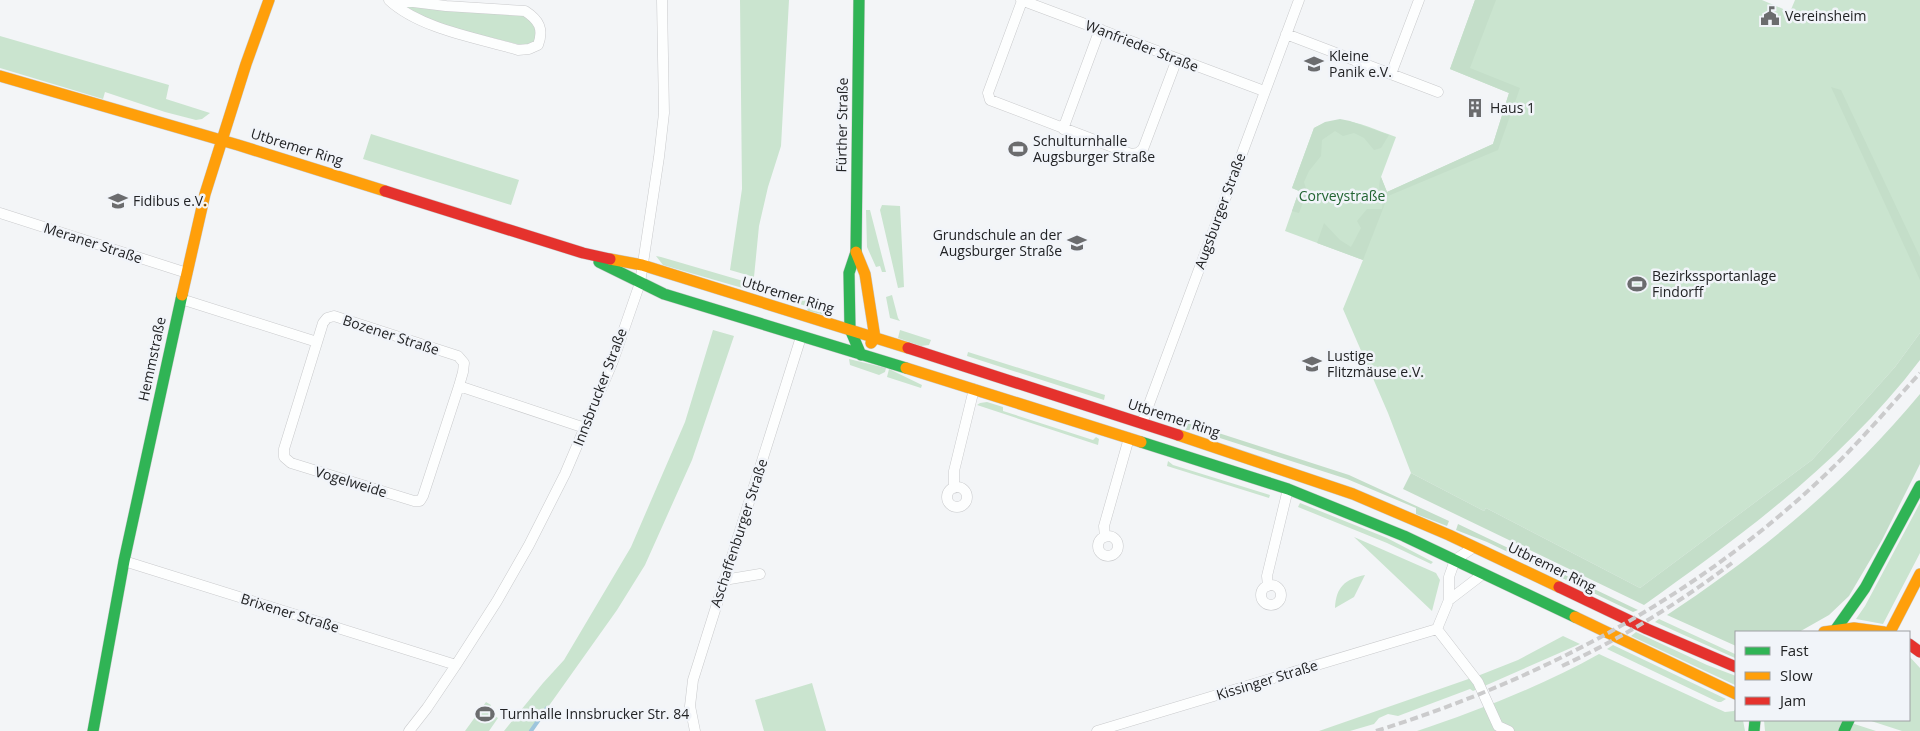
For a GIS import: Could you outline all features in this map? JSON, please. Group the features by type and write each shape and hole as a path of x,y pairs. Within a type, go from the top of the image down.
{"main road":[{"name":"Hemmstraße","path":"93,731 124,561 180,299 205,194 246,64 269,0"},
{"name":"Fürther Straße","path":"859,0 856,252 849,273 850,329 860,355"},
{"name":"Utbremer Ring","path":"0,76 222,140 583,253 642,265 850,329 1142,423 1353,494 1474,547 1664,637 1735,667"},
{"name":"Fürther Straße","path":"856,252 865,274 875,338"},
{"name":"Utbremer Ring","path":"583,253 664,294 974,389 1288,489 1404,536 1735,694"},
{"path":"860,355 875,338"},
{"path":"1836,629 1865,588 1920,486"},
{"path":"1891,631 1920,574"},
{"path":"1828,631 1856,627 1878,631"}],"street":[{"path":"389,0 411,17 518,50 529,49 538,45 542,35 540,25 534,16 525,11 446,6 397,0"},
{"name":"Innsbrucker Straße","path":"409,731 456,665 497,601 529,545 565,474 613,361 640,282 660,157 664,113 662,0"},
{"path":"1022,0 988,93 990,100 1063,129 1131,154 1138,153 1143,149 1177,59"},
{"name":"Wanfrieder Straße","path":"1022,0 1264,91"},
{"name":"Augsburger Straße","path":"1142,423 1298,0"},
{"path":"1391,74 1419,0"},
{"path":"1063,129 1100,30"},
{"path":"1286,34 1438,92"},
{"name":"Meraner Straße","path":"0,213 187,273"},
{"path":"180,299 317,342"},
{"name":"Bozener Straße","path":"317,342 322,323 327,318 334,316 458,356 464,363 464,372 459,386"},
{"name":"Aschaffenburger Straße","path":"696,731 690,706 693,680 801,337"},
{"name":"Vogelweide","path":"317,342 284,449 284,457 290,463 414,501 420,501 459,386"},
{"path":"459,386 585,428"},
{"path":"954,488 954,471 974,389"},
{"path":"1105,537 1104,526 1129,438"},
{"path":"1268,586 1267,576 1288,489"},
{"path":"1474,547 1455,560 1449,577 1449,600 1437,629 1478,682 1496,728 1508,731"},
{"name":"Brixener Straße","path":"124,561 456,665"},
{"path":"724,580 760,574"},
{"path":"1449,600 1483,574"},
{"name":"Kissinger Straße","path":"1098,731 1437,629"}],"green space":[{"path":"740,0 789,0 781,146 768,187 759,226 754,277 730,270 742,189"},
{"name":"Bezirkssportanlage Findorff","path":"1475,0 1762,0 1790,12 1795,0 1920,0 1920,333 1895,367 1812,460 1640,588 1486,508 1484,511 1411,473 1388,413 1343,309 1363,260 1285,231 1299,191 1292,188 1314,128 1325,123 1345,121 1396,137 1381,177 1387,192 1493,144 1509,93 1450,69"},
{"path":"1475,0 1496,0 1470,68 1520,88 1498,150 1388,196 1363,260 1317,243 1324,223 1340,240 1351,247 1361,228 1357,221 1367,209 1382,209 1379,186 1381,177 1387,192 1493,144 1509,93 1450,69"},
{"path":"402,4 527,15 538,31 536,40 531,45 521,45 453,28 414,14"},
{"path":"0,36 169,85 166,99 210,113 202,119 196,120 105,92 103,99 0,68"},
{"path":"1831,87 1841,90 1920,257 1920,280"},
{"path":"1340,119 1389,135 1381,148 1374,150 1364,138 1354,133 1343,136 1335,131 1322,140 1321,156 1309,171 1304,182 1307,192 1299,213 1292,211 1299,191 1292,188 1314,128 1325,122"},
{"path":"371,134 519,180 511,205 363,159"},
{"path":"882,205 900,206 904,287 898,288 880,210"},
{"path":"866,210 870,210 886,272 882,272 880,266 876,267 867,247"},
{"path":"656,256 750,283 747,289 739,287 663,265"},
{"path":"757,285 832,309 832,312 822,314 808,311 806,306 756,290"},
{"path":"892,295 900,321 890,318 886,297"},
{"path":"713,330 734,336 692,460 645,565 617,610 531,731 504,731 564,660 631,547 685,422"},
{"path":"900,330 931,340 929,345 921,346 898,338"},
{"path":"1920,333 1920,360 1859,430 1826,462 1756,522 1644,605 1403,489 1411,473 1484,511 1486,508 1640,588 1812,460 1895,367"},
{"path":"968,352 1105,395 1104,400 967,356"},
{"path":"849,359 886,368 885,372 879,375 850,365"},
{"path":"889,369 922,385 921,388 887,377"},
{"path":"1920,394 1920,464 1882,540 1849,596 1829,615 1801,631 1735,631 1735,646 1667,615 1736,567 1802,514 1863,457"},
{"path":"987,402 1003,407 1003,411 1093,440 1096,437 1099,439 1098,445 977,405"},
{"path":"1169,417 1349,475 1449,521 1447,526 1416,514 1416,508 1347,479 1195,430 1187,430 1168,421"},
{"path":"1168,461 1173,465 1270,495 1269,498 1167,466"},
{"path":"1300,503 1387,538 1433,562 1431,564 1387,543 1298,507"},
{"path":"1920,503 1920,553 1883,624 1856,619 1865,606"},
{"path":"1458,524 1638,610 1633,612 1487,542 1456,530"},
{"path":"1354,537 1436,573 1440,580 1432,611"},
{"path":"1365,575 1354,597 1335,608 1337,595 1343,585 1352,579"},
{"path":"1659,619 1735,654 1735,658 1655,622"},
{"path":"1636,632 1707,665 1735,676 1735,685 1631,636"},
{"path":"1563,636 1580,644 1473,691 1470,689 1398,716 1388,714 1379,718 1374,724 1350,731 1319,731 1480,675 1518,660"},
{"path":"1613,645 1726,699 1718,702 1607,649"},
{"path":"1599,654 1725,712 1735,710 1735,721 1743,721 1745,731 1417,731 1510,697"},
{"path":"1910,657 1920,668 1920,731 1902,731 1871,721 1910,721"},
{"path":"812,683 826,731 764,731 755,700"},
{"name":"Turnhalle Innsbrucker Str. 84","path":"486,702 491,705 487,711 498,718 489,731 465,731"},
{"path":"1764,721 1845,721 1876,731 1765,731"}],"waterway":[{"path":"531,731 547,708"}],"railway":[{"path":"1376,731 1438,710 1499,686 1558,659 1616,629 1671,595 1725,559 1776,519 1838,463 1920,373"},
{"path":"1562,666 1650,619 1732,563"}],"traffic: fast":[{"path":"859,0 856,252 849,273 850,329 861,355"},
{"path":"599,262 664,294 906,368"},
{"path":"93,731 124,561 182,295"},
{"path":"1141,442 1288,489 1404,536 1575,617"},
{"path":"1836,629 1865,588 1920,486"},
{"path":"1754,731 1755,721"},
{"path":"1844,731 1849,721"}],"traffic: slow":[{"path":"182,295 205,194 246,64 269,0"},
{"path":"0,76 238,145 385,191"},
{"path":"856,252 865,274 875,338 871,343"},
{"path":"610,259 642,265 908,348"},
{"path":"906,368 1141,442"},
{"path":"1178,435 1353,494 1449,535 1559,587"},
{"path":"1891,631 1920,574"},
{"path":"1575,617 1735,694"},
{"path":"1832,631 1854,628 1876,631"}],"traffic: jam":[{"path":"385,191 583,253 610,259"},
{"path":"908,348 1178,435"},
{"path":"1559,587 1647,629 1735,667"},
{"path":"1910,645 1920,652"}],"place":[{"name":"Vereinsheim","path":"1770,16"},
{"name":"Kleine Panik e.V.","path":"1314,64"},
{"name":"Haus 1","path":"1475,108"},
{"name":"Schulturnhalle Augsburger Straße","path":"1018,149"},
{"name":"Fidibus e.V.","path":"118,201"},
{"name":"Grundschule an der Augsburger Straße","path":"1077,243"},
{"name":"Bezirkssportanlage Findorff","path":"1637,284"},
{"name":"Lustige Flitzmäuse e.V.","path":"1312,364"},
{"name":"Turnhalle Innsbrucker Str. 84","path":"485,714"}],"park label":[{"name":"Corveystraße","path":"1342,196"}]}
